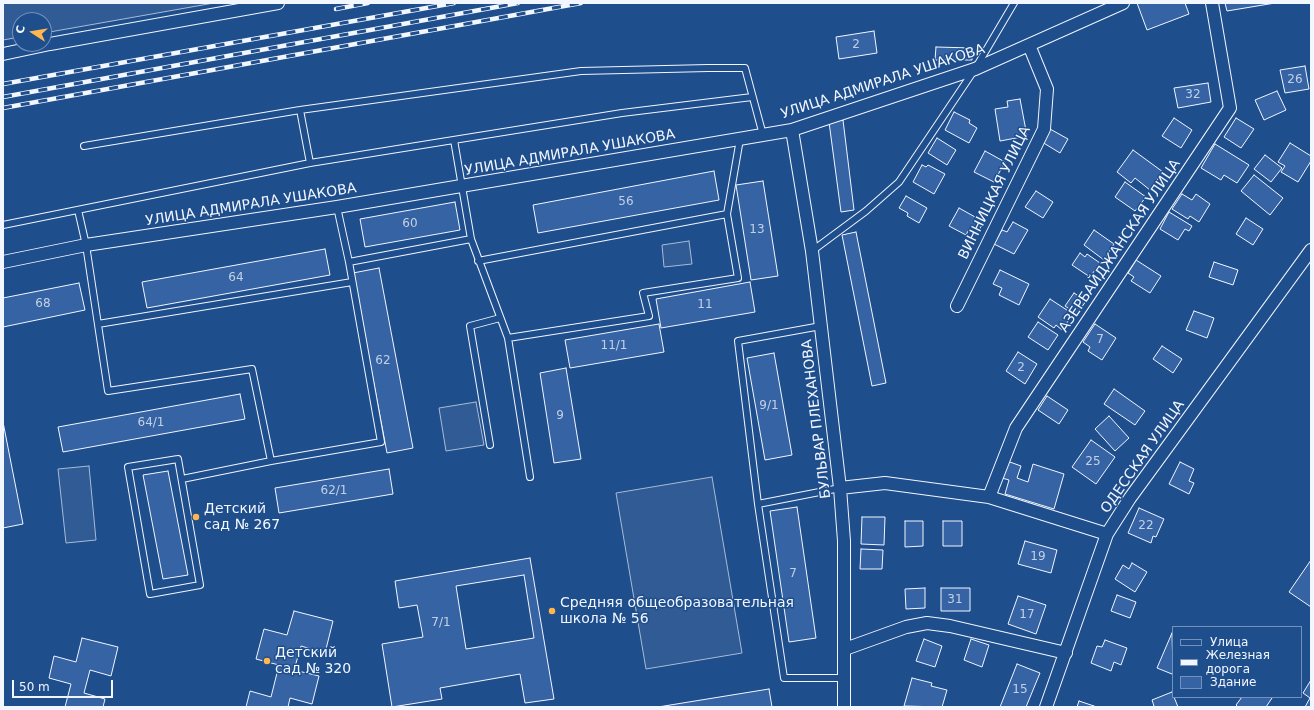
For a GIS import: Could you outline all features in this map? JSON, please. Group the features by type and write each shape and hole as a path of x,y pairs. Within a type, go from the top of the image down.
{"street":[{"path":"3,54 50,44 278,3"},
{"name":"УЛИЦА АДМИРАЛА УШАКОВА","path":"3,262 86,245 337,207 792,130 975,69 1123,3"},
{"name":"АЗЕРБАЙДЖАНСКАЯ УЛИЦА","path":"989,497 1016,428 1230,108 1212,3"},
{"name":"ВИННИЦКАЯ УЛИЦА","path":"957,306 1044,129 1047,89 1029,45"},
{"name":"БУЛЬВАР ПЛЕХАНОВА","path":"792,130 812,251 840,488 844,541 844,707"},
{"name":"ОДЕССКАЯ УЛИЦА","path":"1046,707 1107,534 1130,498 1311,250"},
{"path":"840,488 885,483 989,497 1107,534"},
{"path":"845,649 906,627 927,623 950,626 1066,653"}],"lane":[{"path":"812,251 866,211 899,182 975,69 1014,3"},
{"path":"84,146 300,110 581,71 745,68 762,135"},
{"path":"3,225 310,163 622,113 752,98"},
{"path":"300,110 310,163"},
{"path":"508,338 649,316 643,293 738,278 727,214 740,139"},
{"path":"454,140 471,239 508,338 530,477"},
{"path":"182,480 271,461 382,442 337,207"},
{"path":"78,210 86,245 108,391 252,369 271,461"},
{"path":"478,261 727,214"},
{"path":"348,262 471,239"},
{"path":"98,324 352,282"},
{"path":"490,445 470,326 500,318"},
{"path":"821,326 738,341 758,504 784,678 844,678"},
{"path":"178,459 182,480 200,585 150,594 128,467 178,459"},
{"path":"758,504 840,488"}],"shaded area":[{"path":"3,3 214,3 52,32 52,12 12,12 12,38 3,40"},
{"path":"689,241 692,264 664,267 662,245"},
{"path":"476,402 484,445 446,451 439,408"},
{"path":"89,466 96,540 66,543 58,469"},
{"path":"712,477 742,653 646,669 616,493"}],"building":[{"path":"1137,3 1185,3 1189,14 1147,30"},
{"path":"1225,3 1275,3 1227,11"},
{"path":"874,31 877,53 839,59 836,37"},
{"path":"936,47 972,48 972,60 935,60"},
{"path":"1305,66 1309,89 1285,93 1280,70"},
{"path":"1208,83 1211,102 1178,108 1174,88"},
{"path":"1277,91 1286,110 1264,120 1255,100"},
{"path":"1020,99 1027,136 1000,141 995,109 1008,107 1007,101"},
{"path":"954,112 970,120 969,123 977,128 969,143 945,130"},
{"path":"1174,118 1192,130 1181,148 1162,136"},
{"path":"1236,118 1254,129 1241,148 1224,137"},
{"path":"843,120 854,210 841,212 829,122"},
{"path":"1050,129 1068,139 1060,153 1042,142"},
{"path":"937,138 956,150 947,165 928,153"},
{"path":"1290,143 1311,156 1311,161 1298,182 1281,172 1285,166 1278,162"},
{"path":"1215,144 1249,165 1237,183 1224,175 1221,180 1201,168"},
{"path":"1133,150 1163,172 1150,190 1135,178 1131,183 1117,172"},
{"path":"985,151 1005,162 994,182 974,172"},
{"path":"1265,155 1282,168 1271,182 1254,169"},
{"path":"922,165 926,167 928,165 945,174 934,194 913,182"},
{"path":"714,171 719,200 538,233 533,205"},
{"path":"1254,175 1283,198 1270,215 1241,191"},
{"path":"763,181 778,276 751,280 736,185"},
{"path":"1125,182 1146,197 1135,211 1115,197"},
{"path":"1036,191 1053,202 1043,218 1025,207"},
{"path":"1182,194 1192,200 1196,194 1210,204 1199,222 1190,216 1188,219 1172,209"},
{"path":"906,196 927,208 919,223 907,216 908,213 899,208"},
{"path":"455,202 460,230 365,247 360,219"},
{"path":"959,208 984,222 976,235 968,231 966,235 949,226"},
{"path":"1169,212 1192,226 1189,231 1185,229 1178,240 1160,229"},
{"path":"1246,218 1263,229 1253,245 1236,234"},
{"path":"1013,222 1028,230 1014,254 994,244 1002,230 1007,232"},
{"path":"1094,230 1114,244 1104,260 1084,245"},
{"path":"856,232 886,383 872,386 842,235"},
{"path":"325,249 330,275 147,308 142,282"},
{"path":"1080,253 1085,257 1087,254 1100,263 1090,277 1072,265"},
{"path":"1136,260 1161,276 1150,293 1131,281 1134,277 1128,273"},
{"path":"1214,262 1238,270 1233,285 1209,277"},
{"path":"379,268 413,448 387,453 353,273"},
{"path":"1000,270 1029,284 1019,305 999,295 1002,288 993,284"},
{"path":"750,282 755,312 661,328 656,299"},
{"path":"79,283 85,310 3,327 3,298"},
{"path":"1074,293 1086,301 1077,314 1065,306"},
{"path":"1050,299 1073,314 1062,330 1056,325 1054,328 1038,317"},
{"path":"1194,311 1214,318 1207,338 1186,330"},
{"path":"1038,322 1058,335 1048,350 1028,337"},
{"path":"659,324 664,352 570,368 565,340"},
{"path":"1095,324 1116,338 1102,360 1088,351 1090,347 1083,342"},
{"path":"1162,346 1182,359 1173,373 1153,359"},
{"path":"1018,352 1037,364 1025,384 1006,371"},
{"path":"774,353 792,455 765,460 747,358"},
{"path":"566,368 581,459 554,463 540,373"},
{"path":"1114,389 1145,411 1135,425 1104,404"},
{"path":"240,394 245,419 63,452 58,427"},
{"path":"1047,396 1068,410 1059,424 1038,410"},
{"path":"1109,416 1129,438 1115,451 1095,429"},
{"path":"3,422 23,524 3,528"},
{"path":"1091,440 1115,457 1096,484 1072,467"},
{"path":"1007,461 1021,466 1017,478 1028,482 1033,464 1064,474 1054,509 1005,494 1009,480 1002,478"},
{"path":"1180,462 1194,469 1189,481 1194,483 1189,494 1169,484"},
{"path":"389,469 393,494 279,513 275,488"},
{"path":"168,471 188,575 163,579 143,475"},
{"path":"797,507 816,638 789,642 770,511"},
{"path":"1139,508 1164,519 1156,537 1153,536 1151,543 1128,533"},
{"path":"862,517 885,517 884,545 861,544"},
{"path":"905,521 923,521 923,546 905,547"},
{"path":"943,521 962,521 962,546 943,546"},
{"path":"1025,541 1057,550 1051,573 1018,564"},
{"path":"861,549 883,550 882,569 860,569"},
{"path":"530,558 554,699 525,703 520,674 440,688 442,699 392,707 382,644 423,637 417,605 399,608 395,581","holes":["524,575 534,638 466,649 456,586"]},
{"path":"1311,560 1311,607 1289,592"},
{"path":"1132,563 1147,572 1135,592 1115,579 1123,565 1129,569"},
{"path":"925,588 925,608 906,609 905,589"},
{"path":"941,588 970,588 970,611 941,611"},
{"path":"1117,595 1136,602 1130,618 1111,611"},
{"path":"1018,596 1046,605 1036,634 1008,624"},
{"path":"294,611 333,621 325,653 301,646 294,670 319,676 312,704 290,698 288,707 246,707 250,691 271,697 279,665 256,659 264,629 287,635"},
{"path":"1172,633 1172,674 1157,668"},
{"path":"82,638 118,647 111,676 90,670 84,693 105,699 103,707 65,707 71,684 49,678 54,656 76,662"},
{"path":"924,639 942,646 935,667 916,661"},
{"path":"971,639 989,645 982,667 964,660"},
{"path":"1105,640 1127,648 1121,665 1114,662 1111,671 1091,663 1097,646 1102,647"},
{"path":"1017,664 1040,673 1026,707 1000,707"},
{"path":"912,678 932,683 931,686 947,690 942,707 904,706"},
{"path":"1311,680 1311,707 1305,707 1310,698 1303,693"},
{"path":"769,689 772,707 658,707"},
{"path":"1172,692 1172,698 1174,698 1178,707 1151,707 1154,706 1152,700"},
{"path":"1241,698 1272,698 1266,707 1238,707 1236,705"},
{"path":"1079,701 1097,707 1077,707"}],"railway":[{"path":"336,9 368,3"},
{"path":"3,84 454,3"},
{"path":"3,97 518,3"},
{"path":"3,108 581,3"}],"place":[{"name":"Детский сад № 267","path":"196,517"},
{"name":"Средняя общеобразовательная школа № 56","path":"552,611"},
{"name":"Детский сад № 320","path":"267,661"}]}
